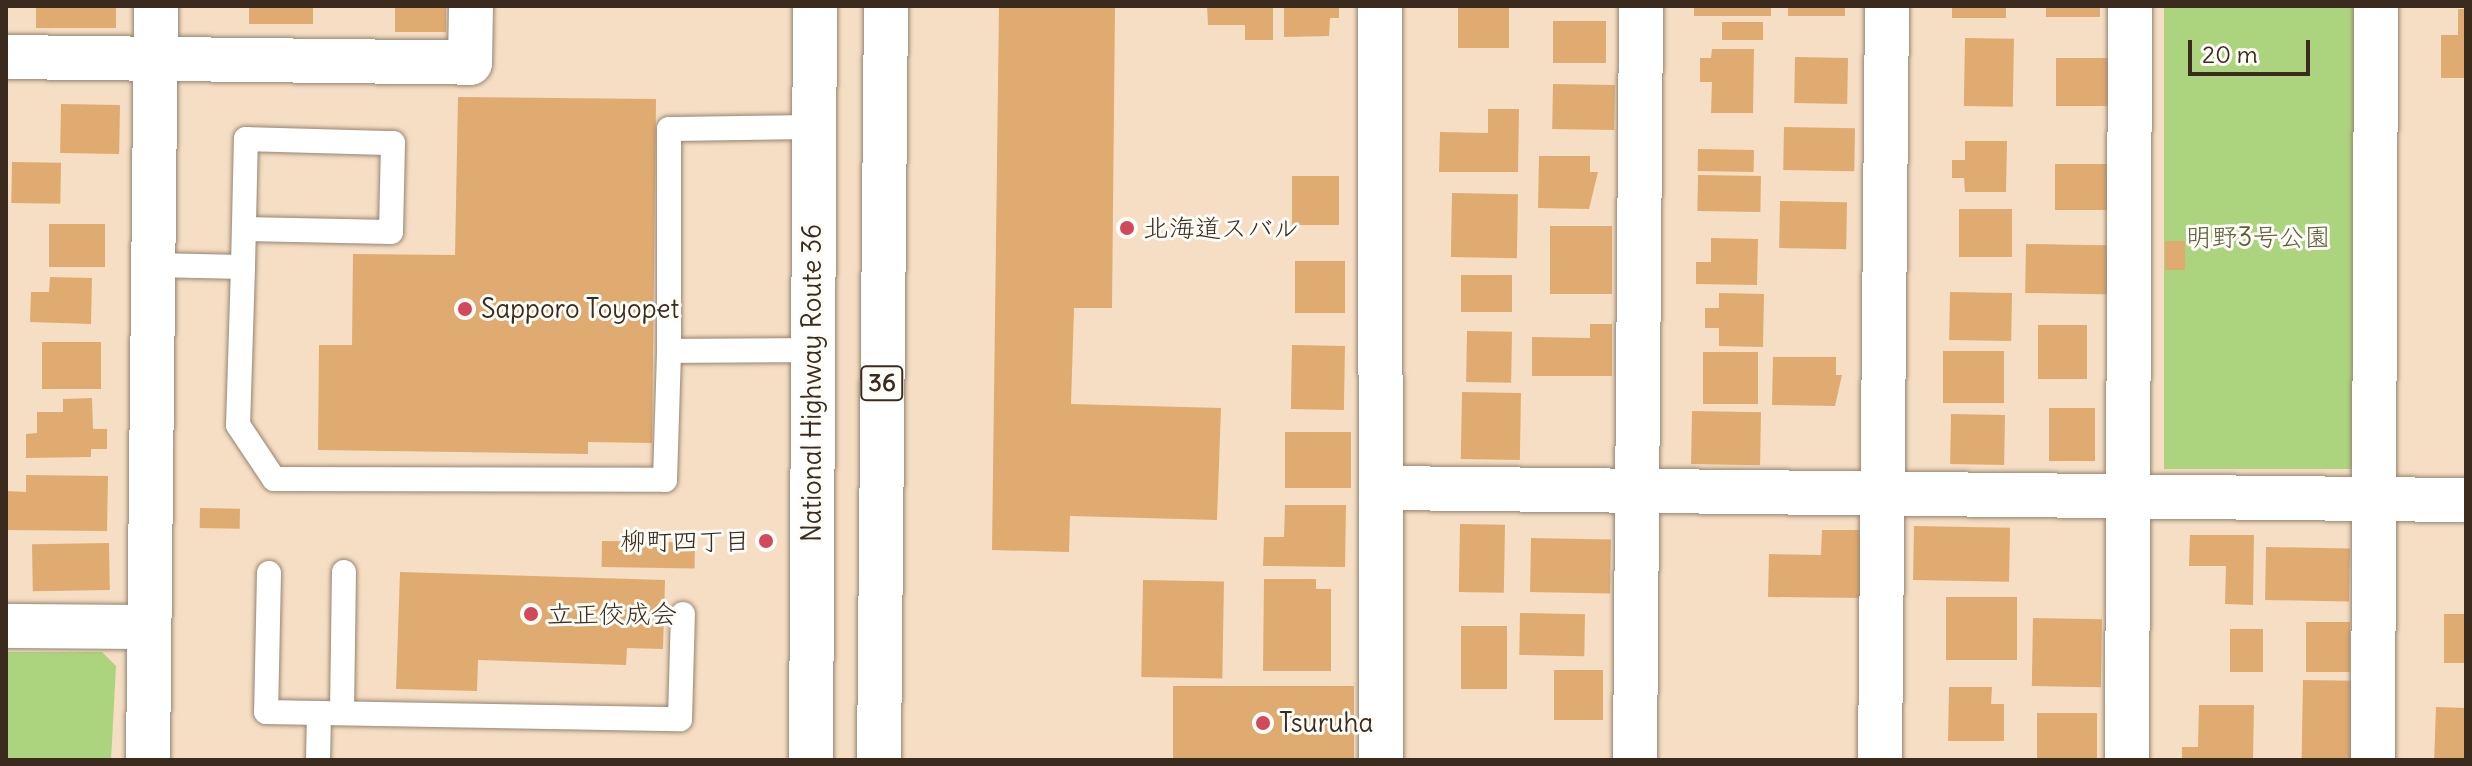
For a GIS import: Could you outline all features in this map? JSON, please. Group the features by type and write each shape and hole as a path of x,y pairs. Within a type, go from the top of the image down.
{"main road":[{"path":"148,760 156,6"},
{"path":"6,57 156,56 470,63 471,6"},
{"name":"National Highway Route 36","path":"811,760 815,6"},
{"name":"36","path":"879,760 886,6"},
{"path":"1380,6 1385,488 1381,760"},
{"path":"1635,760 1641,6"},
{"path":"1880,760 1887,6"},
{"path":"2127,760 2130,6"},
{"path":"2373,760 2377,500 2376,6"},
{"path":"1385,488 1881,491 2129,498 2466,500"},
{"path":"6,626 149,627"}],"lane":[{"path":"244,229 391,232 393,143 246,139 238,425 274,479 665,480 669,351 669,129 814,127"},
{"path":"153,265 243,267"},
{"path":"669,351 812,350"},
{"path":"318,760 330,713 344,572"},
{"path":"269,573 266,712 680,719 683,614"}],"green space":[{"name":"明野3号公園","path":"2164,6 2360,6 2360,469 2164,469"},
{"path":"6,652 102,652 116,666 111,760 6,760"}],"building":[{"path":"36,6 116,6 116,28 36,28"},
{"path":"249,6 313,6 313,24 249,24"},
{"path":"395,6 446,6 446,32 395,32"},
{"path":"999,6 1115,6 1112,308 1074,308 1071,404 1221,408 1217,520 1070,516 1069,552 992,550"},
{"path":"1207,6 1273,6 1273,40 1245,40 1245,25 1208,25"},
{"path":"1284,6 1339,6 1339,18 1330,18 1329,36 1284,37"},
{"path":"1458,6 1509,6 1509,48 1458,48"},
{"path":"1694,6 1771,6 1771,16 1694,16"},
{"path":"1788,6 1845,6 1845,16 1788,16"},
{"path":"1952,6 2006,6 2006,18 1952,18"},
{"path":"2046,6 2100,6 2100,17 2046,17"},
{"path":"2458,9 2466,9 2466,78 2441,78 2441,35 2458,35"},
{"path":"1553,21 1606,21 1606,63 1553,63"},
{"path":"1722,22 1763,22 1763,40 1722,40"},
{"path":"1965,38 2014,39 2013,107 1964,106"},
{"path":"1712,49 1754,49 1753,113 1711,113 1712,82 1700,82 1700,58 1711,58"},
{"path":"1795,57 1848,58 1847,104 1794,103"},
{"path":"2056,58 2109,58 2109,106 2056,106"},
{"path":"1553,84 1615,85 1614,130 1552,129"},
{"path":"458,97 656,99 652,443 588,442 588,454 318,450 319,345 352,345 353,254 455,255"},
{"path":"61,104 120,105 119,154 60,153"},
{"path":"1488,109 1519,109 1518,172 1439,172 1440,132 1488,133"},
{"path":"1784,127 1855,128 1854,171 1783,170"},
{"path":"1965,141 2007,141 2006,192 1965,192 1964,178 1952,178 1952,160 1965,160"},
{"path":"1698,149 1754,150 1754,172 1698,171"},
{"path":"1539,156 1590,156 1590,172 1598,172 1589,209 1538,208"},
{"path":"12,162 61,163 60,204 11,203"},
{"path":"2055,164 2108,164 2108,210 2055,210"},
{"path":"1698,175 1761,176 1760,212 1697,211"},
{"path":"1292,176 1339,176 1339,225 1292,225"},
{"path":"1452,193 1518,194 1517,258 1451,257"},
{"path":"1780,201 1847,202 1846,249 1779,248"},
{"path":"1959,209 2012,209 2012,257 1959,257"},
{"path":"49,224 105,224 105,267 49,267"},
{"path":"1550,226 1612,226 1612,294 1550,294"},
{"path":"1711,238 1758,239 1757,285 1696,284 1696,262 1711,262"},
{"path":"2165,241 2185,241 2185,270 2165,270"},
{"path":"2026,244 2116,246 2115,295 2025,293"},
{"path":"1295,261 1345,261 1345,313 1295,313"},
{"path":"1461,275 1512,275 1512,312 1461,312"},
{"path":"50,277 92,278 91,324 30,322 31,292 49,292"},
{"path":"1950,292 2012,293 2011,341 1949,340"},
{"path":"1719,293 1764,294 1763,347 1719,346 1719,328 1705,328 1705,308 1719,308"},
{"path":"1590,324 1612,324 1612,376 1532,376 1532,337 1590,338"},
{"path":"2038,325 2087,325 2087,379 2038,379"},
{"path":"1467,331 1512,332 1511,383 1466,382"},
{"path":"42,342 101,342 101,389 42,389"},
{"path":"1292,345 1345,346 1344,410 1291,409"},
{"path":"1943,351 2004,351 2004,403 1943,403"},
{"path":"1703,352 1758,352 1758,404 1703,404"},
{"path":"1773,357 1836,357 1836,375 1842,375 1835,406 1772,405"},
{"path":"1462,392 1521,393 1520,460 1461,459"},
{"path":"92,398 93,429 107,429 107,449 91,449 91,457 26,458 26,434 37,433 37,412 63,412 63,399"},
{"path":"2049,408 2095,408 2095,461 2049,461"},
{"path":"1692,411 1761,412 1760,465 1691,464"},
{"path":"1951,414 2005,415 2004,465 1950,464"},
{"path":"1285,432 1351,432 1351,488 1285,488"},
{"path":"26,475 108,476 107,531 6,530 6,491 26,492"},
{"path":"1285,505 1346,505 1345,567 1263,566 1264,537 1284,537"},
{"path":"200,508 240,509 240,529 200,528"},
{"path":"1460,524 1505,525 1504,593 1459,592"},
{"path":"1914,526 2010,528 2009,582 1913,580"},
{"path":"1822,530 1861,530 1860,598 1768,597 1769,554 1821,555"},
{"path":"2190,535 2254,535 2253,605 2225,604 2226,566 2189,566"},
{"path":"1531,538 1611,539 1610,593 1530,592"},
{"path":"602,541 695,543 695,569 602,567"},
{"path":"109,543 110,590 33,591 32,544"},
{"path":"2266,547 2350,548 2349,601 2265,600"},
{"name":"立正佼成会","path":"400,572 665,580 663,649 627,648 626,665 478,660 477,691 396,689"},
{"path":"1264,579 1316,579 1316,589 1331,589 1331,671 1263,671"},
{"path":"1143,580 1224,581 1222,678 1141,677"},
{"path":"1946,597 2017,597 2017,660 1946,660"},
{"path":"1520,613 1585,614 1584,656 1519,655"},
{"path":"2444,614 2466,614 2466,663 2444,663"},
{"path":"2033,618 2102,619 2101,687 2032,686"},
{"path":"2306,622 2350,622 2350,672 2306,672"},
{"path":"1461,626 1507,626 1507,689 1461,689"},
{"path":"2230,629 2263,629 2263,672 2230,672"},
{"path":"1554,670 1603,670 1603,720 1554,720"},
{"path":"2303,680 2353,681 2352,760 2302,760"},
{"name":"Tsuruha","path":"1173,686 1354,686 1354,760 1173,760"},
{"path":"1949,687 1992,687 1991,704 2004,704 2004,741 1948,741"},
{"path":"2199,705 2254,705 2253,760 2182,760 2182,747 2198,747"},
{"path":"2436,707 2466,708 2464,760 2434,760"},
{"path":"2037,713 2097,713 2097,760 2037,760"}],"place":[{"name":"北海道スバル","path":"1127,228"},
{"name":"Sapporo Toyopet","path":"465,309"},
{"name":"柳町四丁目","path":"766,541"},
{"name":"立正佼成会","path":"531,614"},
{"name":"Tsuruha","path":"1263,723"}]}
